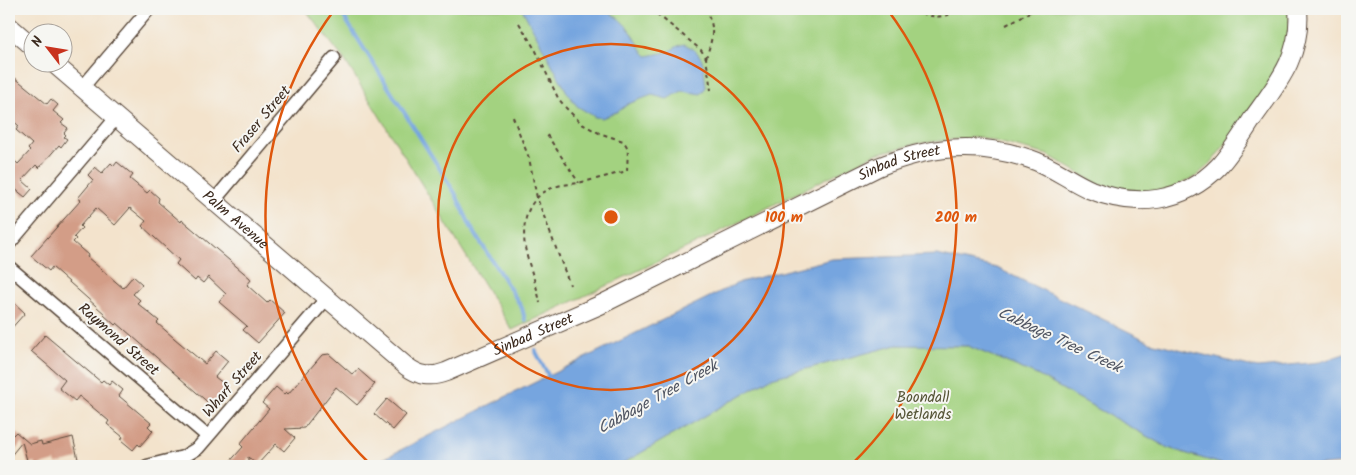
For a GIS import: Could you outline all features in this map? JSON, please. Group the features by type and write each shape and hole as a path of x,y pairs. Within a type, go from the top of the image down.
{"street":[{"path":"82,88 149,9"},
{"name":"Sinbad Street","path":"422,375 432,376 444,373 600,305 878,167 910,156 953,148 970,147 1031,160 1085,187 1121,200 1149,200 1181,192 1200,182 1219,166 1279,82 1290,62 1293,52 1297,34 1298,9"},
{"path":"9,26 22,37"},
{"name":"Fraser Street","path":"213,202 334,58"},
{"name":"Palm Avenue","path":"64,72 326,299 406,366 422,375"},
{"path":"9,244 116,118"},
{"name":"Raymond Street","path":"9,267 207,436"},
{"name":"Wharf Street","path":"147,466 192,453 326,299"}],"path":[{"path":"650,9 701,50 706,58 711,90"},
{"path":"704,9 712,22 713,32 706,58"},
{"path":"915,9 927,16 934,17 962,9"},
{"path":"1006,24 1035,9"},
{"path":"518,23 536,52 558,98 566,108 582,124 623,142 628,150 627,171 552,188 537,198 527,211 524,222 524,236 540,303"},
{"path":"513,116 529,158 537,198 570,285"},
{"path":"547,135 579,183"}],"green space":[{"path":"305,9 1289,9 1290,28 1284,57 1274,80 1211,163 1195,177 1170,189 1146,196 1099,185 1048,155 979,137 920,143 875,154 695,244 512,330 346,62"},
{"name":"Boondall Wetlands","path":"897,345 968,346 1037,375 1168,448 1228,466 618,466 771,378"}],"water":[{"path":"522,9 601,9 614,15 625,25 647,56 668,52 684,44 700,56 704,66 706,87 701,94 682,91 667,99 652,95 628,104 619,111 602,118 595,117 577,106 568,94"},
{"name":"Cabbage Tree Creek","path":"937,255 997,268 1150,342 1258,368 1320,362 1347,353 1347,463 1313,466 1228,466 1168,448 1037,375 968,346 897,345 771,378 618,466 369,466 740,282 832,259"}],"building":[{"path":"9,73 47,104 51,99 58,105 53,111 64,120 61,123 68,128 64,133 66,135 64,137 67,139 61,147 59,145 39,168 36,165 22,180 32,189 25,197 9,184 9,156 18,164 30,151 28,149 32,144 16,130 19,126 9,117 9,112 14,106 9,101"},
{"path":"117,162 133,175 130,179 147,193 150,190 159,198 158,202 250,278 251,280 247,285 267,303 270,300 285,313 258,343 243,330 247,326 219,302 226,294 208,277 203,283 197,278 195,281 176,264 179,260 142,226 146,221 130,208 115,225 96,208 80,226 82,228 74,237 76,239 73,242 88,255 87,257 123,288 133,276 142,284 133,294 140,300 137,303 159,321 157,323 205,364 216,351 228,361 215,377 228,387 212,406 117,323 115,325 52,267 49,271 31,256 81,200 78,198 93,180 88,175 95,167 102,173 111,163 114,166"},
{"path":"9,298 25,313 9,331"},
{"path":"45,335 101,382 103,380 109,385 112,381 123,390 119,396 151,423 148,426 153,431 140,446 138,444 133,450 121,440 123,437 107,424 109,421 79,396 75,401 59,388 65,380 31,351"},
{"path":"329,354 353,375 358,369 375,384 357,405 336,387 304,428 285,429 295,438 284,451 276,444 257,465 248,457 248,466 226,466 243,447 240,444 269,409 262,403 276,387 284,394 286,392 288,394 322,355"},
{"path":"387,399 406,415 393,430 374,414"},
{"path":"9,432 13,435 16,432 30,444 41,441 42,445 73,437 78,459 56,464 55,461 38,466 36,466 35,462 28,464 22,442 9,458"}],"waterway":[{"path":"339,9 455,193 471,227 522,308 525,320"},
{"path":"535,350 550,379"}]}
